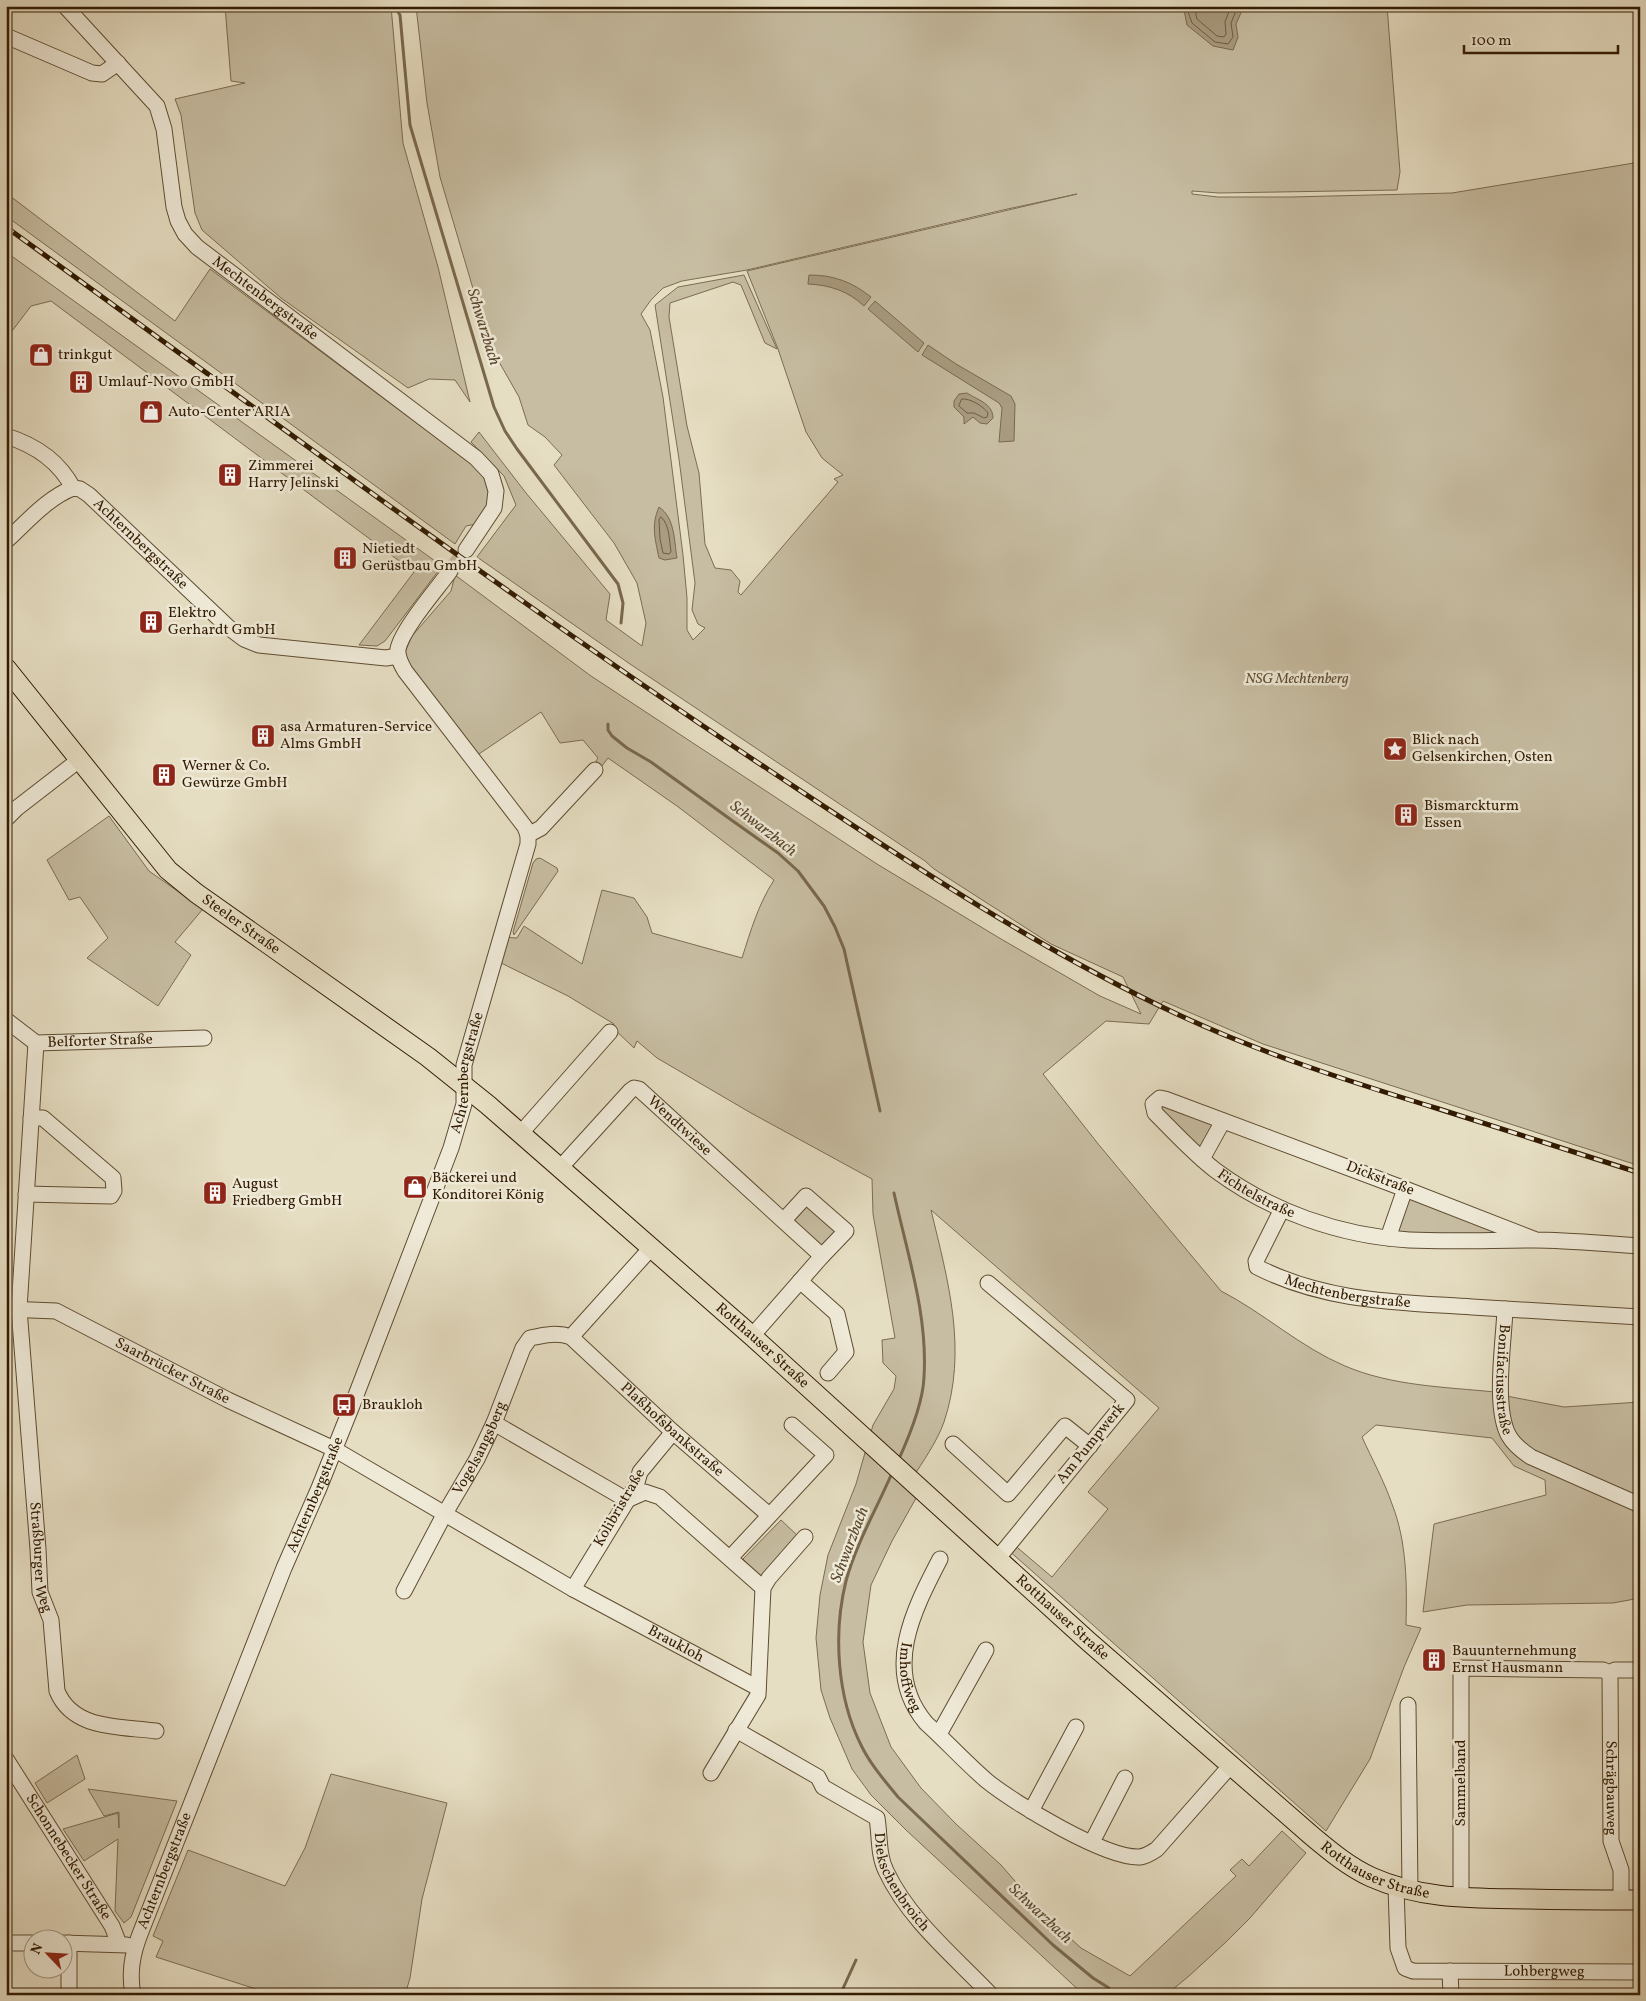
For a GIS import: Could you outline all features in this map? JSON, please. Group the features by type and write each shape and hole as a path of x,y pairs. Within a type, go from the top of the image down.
{"main road":[{"name":"Steeler Straße","path":"6,668 151,852 176,878 428,1057 463,1084 560,1168"},
{"name":"Rotthauser Straße","path":"560,1168 752,1336 1088,1641 1344,1862 1370,1877 1403,1889 1461,1898 1630,1900"}],"street":[{"name":"Mechtenbergstraße","path":"65,6 157,106 164,129 174,206 178,221 185,234 197,247 441,430 476,458 491,474 496,491 494,508 466,550"},
{"path":"6,36 92,73 102,74 118,63"},
{"name":"Achternbergstraße","path":"6,436 16,439 47,456 58,466 73,488 80,489 89,495 223,622 244,639 259,645 277,648 386,658 398,656"},
{"path":"6,541 62,492 73,488"},
{"path":"450,571 401,641 398,656 405,671 525,827 528,835 541,828 595,770"},
{"path":"6,818 79,760"},
{"name":"Achternbergstraße","path":"133,1995 130,1978 135,1949 284,1568 334,1450 451,1148 464,1104 464,1066 528,844 528,835"},
{"name":"Belforter Straße","path":"6,1020 36,1043 204,1038"},
{"path":"520,1134 610,1032"},
{"name":"Straßburger Weg","path":"36,1043 26,1194 12,1309 38,1549 40,1592 51,1620 57,1691 61,1701 69,1710 91,1723 156,1731"},
{"name":"Wendtwiese","path":"560,1168 630,1090 634,1088 639,1089 822,1256"},
{"name":"Dickstraße","path":"1153,1104 1160,1098 1165,1099 1536,1240"},
{"name":"Fichtelstraße","path":"1153,1104 1154,1112 1202,1159 1242,1187 1282,1209 1333,1227 1388,1238 1442,1241 1536,1240 1640,1246"},
{"path":"26,1194 111,1196 114,1191 113,1178 43,1118 31,1118"},
{"path":"1202,1159 1223,1121"},
{"path":"1388,1238 1405,1189"},
{"path":"752,1336 846,1231 806,1196 784,1220"},
{"name":"Mechtenbergstraße","path":"1282,1209 1256,1262 1257,1267 1277,1276 1312,1289 1359,1299 1505,1309"},
{"path":"571,1337 652,1248"},
{"path":"800,1281 837,1314 846,1352 828,1373"},
{"name":"Am Pumpwerk","path":"988,1283 1127,1400 998,1558"},
{"name":"Saarbrücker Straße","path":"12,1309 56,1312 228,1400 334,1450"},
{"name":"Bonifaciusstraße","path":"1640,1317 1505,1309 1501,1407 1508,1435 1516,1446 1531,1457 1640,1505"},
{"name":"Vogelsangsberg","path":"404,1591 444,1515 477,1459 494,1423 523,1348 530,1338 546,1334 564,1334 571,1337"},
{"name":"Plaßhofsbankstraße","path":"571,1337 673,1432 769,1515"},
{"path":"494,1423 627,1500 645,1492 660,1497 764,1588"},
{"path":"730,1558 826,1455 792,1425"},
{"path":"952,1444 1008,1494 1065,1426 1090,1446"},
{"name":"Kolibristraße","path":"573,1589 636,1486 640,1472 673,1432"},
{"name":"Braukloh","path":"334,1450 573,1589 758,1688"},
{"path":"711,1773 758,1694 764,1588 769,1578 805,1538"},
{"name":"Imhoffweg","path":"940,1559 913,1619 904,1646 903,1674 911,1699 919,1714 987,1780 1030,1810 1092,1842 1126,1856 1147,1855 1157,1849 1231,1765"},
{"name":"Imhoffweg","path":"938,1734 986,1650"},
{"name":"Sammelband","path":"1461,1898 1461,1668 1604,1670 1610,1673"},
{"path":"1610,1673 1615,1670 1640,1670"},
{"name":"Schrägbauweg","path":"1610,1673 1611,1841 1630,1900"},
{"path":"1403,1889 1408,1704"},
{"path":"1030,1810 1076,1727"},
{"name":"Diekschenbroich","path":"736,1730 818,1777 823,1787 877,1818 880,1849 886,1871 898,1891 913,1913 991,1995"},
{"name":"Schonnebecker Straße","path":"6,1758 112,1926 119,1944"},
{"path":"1092,1842 1125,1778"},
{"name":"Lohbergweg","path":"1403,1889 1398,1948 1405,1968 1413,1971 1640,1972"},
{"path":"6,1943 22,1943"},
{"path":"72,1943 119,1944 135,1949"},
{"path":"1450,1971 1451,1995"},
{"path":"68,1978 69,1995"}],"green space":[{"path":"225,6 391,6 403,143 438,267 470,402 455,380 429,379 408,388 281,298 202,230 195,213 181,115 175,99 245,83 231,81"},
{"name":"NSG Mechtenberg","path":"416,6 1387,6 1400,172 1397,190 1219,193 1192,191 1192,194 1218,197 1291,197 1452,193 1640,162 1640,1166 1263,1044 1163,1001 1149,1024 1106,1021 1043,1074 1099,1145 1221,1291 1252,1309 1297,1340 1345,1366 1363,1373 1419,1385 1495,1392 1503,1440 1515,1455 1536,1467 1640,1512 1640,1598 1613,1603 1467,1605 1423,1612 1434,1524 1546,1495 1545,1480 1514,1466 1492,1438 1376,1425 1362,1437 1389,1495 1401,1533 1406,1579 1406,1625 1421,1628 1404,1667 1370,1759 1326,1831 1007,1549 1012,1543 1052,1577 1108,1509 1088,1492 1159,1408 931,1210 944,1263 953,1316 955,1342 951,1395 941,1429 912,1479 920,1491 892,1541 871,1585 863,1642 870,1693 891,1747 921,1788 956,1824 1001,1865 1042,1912 1081,1948 1130,1976 1236,1876 1230,1870 1242,1859 1249,1866 1282,1831 1306,1853 1250,1918 1189,1976 1166,1995 1127,1995 1116,1989 1112,1993 1115,1995 1084,1995 906,1830 871,1795 852,1769 830,1718 821,1690 816,1638 820,1595 828,1555 856,1484 873,1425 894,1389 896,1376 883,1363 882,1340 895,1338 873,1214 872,1179 751,1113 657,1058 637,1041 634,1048 612,1027 614,1024 568,996 495,960 502,937 517,938 524,926 582,964 602,890 634,898 647,917 652,933 742,958 759,908 774,880 677,806 608,758 598,771 593,766 598,758 583,740 560,743 541,712 476,756 407,666 405,652 412,636 451,591 455,575 591,676 877,864 1100,996 1141,1014 1123,977 1051,944 934,869 925,861 630,664 477,557 516,505 504,476 471,442 479,432 526,493 610,594 606,620 642,646 646,623 637,583 614,543 554,465 562,455 545,437 528,425 519,397 490,346 440,177 427,103","holes":["1077,194 747,271 778,349 806,432 822,458 843,475 834,479 838,482 741,595 738,592 740,581 731,570 715,568 705,544 699,473 687,426 669,317 670,303 733,282 741,285 765,343 777,349 744,275 678,287 655,305 679,459 695,583 692,610 698,624 705,628 693,640 687,630 687,598 683,555 663,397 650,330 641,314 651,300 663,288 682,281 747,270"]},
{"path":"6,193 175,321 210,269 469,462 482,474 487,482 489,494 486,507 476,524 466,526 455,544 6,216"},
{"path":"6,252 442,566 385,641 377,646 359,645 414,572 51,301 31,306 6,339"},
{"path":"109,816 149,871 203,909 175,942 191,955 158,1006 87,958 108,938 80,897 69,900 47,860"},
{"path":"540,858 557,868 558,871 514,935 513,932 533,863 536,859"},
{"path":"1161,1103 1214,1124 1200,1149 1159,1110"},
{"path":"1408,1197 1493,1230 1492,1234 1397,1233"},
{"path":"808,1204 838,1231 823,1249 792,1222"},
{"path":"1501,1395 1564,1407 1640,1402 1640,1502 1516,1446"},
{"path":"781,1520 799,1537 761,1577 743,1559"},
{"path":"77,1755 85,1779 47,1803 35,1783"},
{"path":"331,1774 447,1803 422,1899 410,1978 405,1995 259,1995 256,1989 156,1957 163,1941 153,1936 188,1850 285,1886 305,1848"},
{"path":"88,1789 177,1801 131,1917 124,1923 115,1911 118,1839 84,1861 63,1829 118,1813 119,1828 119,1812 104,1816"}],"water":[{"path":"1178,6 1244,6 1236,24 1238,37 1233,50 1213,46 1187,25 1184,10"},
{"path":"809,275 827,276 842,280 857,287 871,297 864,306 852,296 838,290 808,284"},
{"path":"875,301 924,343 918,352 868,309"},
{"path":"928,345 956,364 1011,396 1015,404 1014,441 999,442 1002,408 999,403 922,355"},
{"path":"967,393 990,409 993,418 987,424 980,423 973,417 964,424 964,417 954,407 954,401 959,394"},
{"path":"659,507 671,523 677,558 665,560 659,558 654,526"}],"waterway":[{"name":"Schwarzbach","path":"394,6 400,15 410,125 494,407 505,431 517,449 618,584 623,603 621,623"},
{"name":"Schwarzbach","path":"608,724 608,730 612,736 627,748 651,762 778,853 798,871 824,906 844,949 880,1111"},
{"name":"Schwarzbach","path":"894,1193 920,1307 924,1354 924,1377 921,1398 911,1431 898,1461"},
{"name":"Schwarzbach","path":"892,1473 850,1567 839,1622 842,1686 853,1726 861,1745 878,1772 898,1797 1053,1945 1093,1978 1109,1988"},
{"path":"840,1995 856,1960"}],"tunnel":[{"path":"450,571 466,550"}],"railway":[{"path":"6,227 385,503 672,705 919,869 1021,931 1125,989 1179,1015 1275,1055 1340,1078 1640,1173"}],"place":[{"name":"trinkgut","path":"41,355"},
{"name":"Umlauf-Novo GmbH","path":"81,382"},
{"name":"Auto-Center ARIA","path":"151,412"},
{"name":"Zimmerei Harry Jelinski","path":"230,475"},
{"name":"Nietiedt Gerüstbau GmbH","path":"345,558"},
{"name":"Elektro Gerhardt GmbH","path":"151,622"},
{"name":"asa Armaturen-Service Alms GmbH","path":"263,736"},
{"name":"Blick nach Gelsenkirchen, Osten","path":"1395,749"},
{"name":"Werner & Co. Gewürze GmbH","path":"164,775"},
{"name":"Bismarckturm Essen","path":"1406,815"},
{"name":"Bäckerei und Konditorei König","path":"415,1187"},
{"name":"August Friedberg GmbH","path":"215,1193"},
{"name":"Braukloh","path":"344,1405"},
{"name":"Bauunternehmung Ernst Hausmann","path":"1434,1660"}]}
